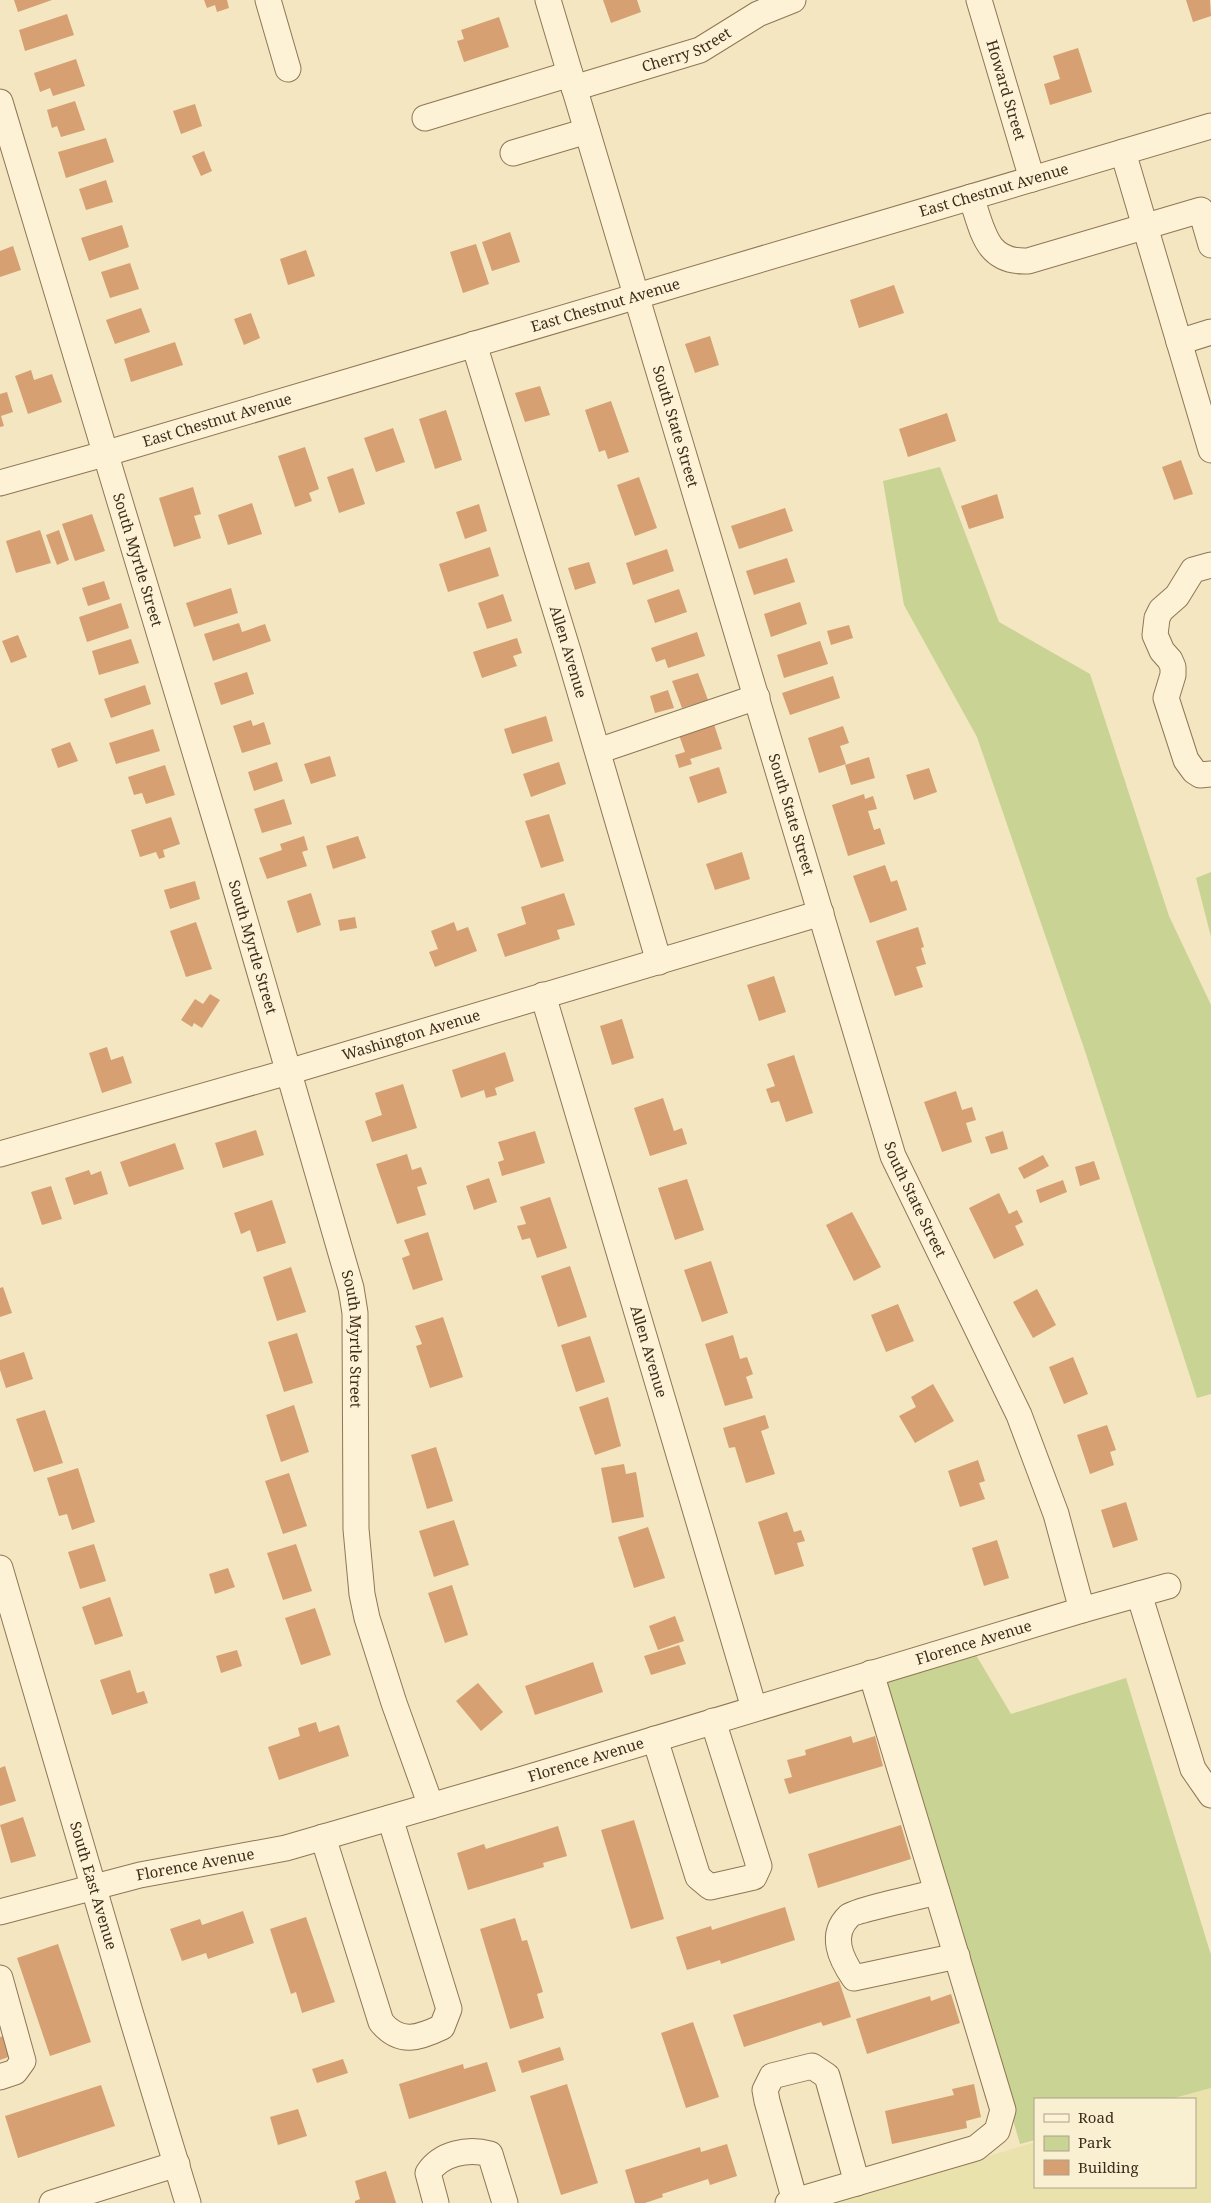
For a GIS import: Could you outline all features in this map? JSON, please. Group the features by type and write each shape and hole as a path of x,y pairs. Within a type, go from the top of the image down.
{"street":[{"path":"268,0 288,69"},
{"name":"South State Street","path":"548,0 893,1156 1019,1415 1056,1514 1082,1610"},
{"name":"Cherry Street","path":"426,118 700,50 758,14 793,0"},
{"name":"Howard Street","path":"979,0 1032,179"},
{"name":"South Myrtle Street","path":"1,106 228,862 351,1288 355,1313 356,1529 362,1594 367,1618 394,1703 431,1806"},
{"name":"East Chestnut Avenue","path":"0,483 104,454 1211,126"},
{"path":"514,153 587,131"},
{"path":"1122,152 1211,450"},
{"path":"971,197 986,239 993,250 1003,258 1014,261 1028,261 1201,210 1211,245"},
{"path":"1179,342 1211,332"},
{"name":"Allen Avenue","path":"474,344 598,752 659,962"},
{"path":"1211,564 1192,570 1177,596 1161,610 1155,627 1158,643 1173,667 1173,675 1166,698 1186,760 1194,771 1200,775 1211,774"},
{"path":"598,752 757,697"},
{"name":"Washington Avenue","path":"0,1154 288,1072 822,913"},
{"name":"Allen Avenue","path":"543,995 754,1708"},
{"name":"South East Avenue","path":"0,1568 4,1600 94,1888 188,2203"},
{"name":"Florence Avenue","path":"0,1912 140,1875 258,1855 323,1837 1168,1586"},
{"path":"1139,1594 1193,1769 1211,1795"},
{"path":"857,2183 827,2076 812,2066 772,2076 765,2090 792,2202 857,2183 976,2148 997,2131 1003,2110 871,1673"},
{"path":"656,1739 698,1877 710,1887 754,1877 759,1866 713,1721"},
{"path":"323,1837 381,2022 389,2032 402,2038 423,2036 442,2027 448,2009 390,1818"},
{"path":"937,1892 850,1915 840,1928 837,1942 843,1963 854,1978 956,1956"},
{"path":"0,1978 23,2061 14,2072 0,2077"},
{"path":"436,2203 428,2173 432,2167 443,2159 466,2150 490,2154 505,2203"},
{"path":"52,2203 177,2164"}],"shaded area":[{"path":"1211,2088 1211,2203 834,2203 1034,2142 1034,2188 1196,2188 1196,2098 1176,2098"}],"green space":[{"path":"940,467 999,622 1090,674 1169,916 1211,1005 1211,1394 1197,1398 1085,1051 977,737 904,605 883,481"},
{"path":"1211,872 1211,937 1196,878"},
{"path":"976,1655 1011,1714 1126,1678 1211,1955 1211,2088 1175,2098 1034,2098 1034,2140 1020,2144 886,1681"}],"building":[{"path":"14,0 52,0 18,12"},
{"path":"204,0 227,0 229,8 217,12 215,5 207,8"},
{"path":"603,0 637,0 641,12 611,23"},
{"path":"1186,0 1210,0 1211,16 1193,22"},
{"path":"67,14 74,35 25,51 19,30"},
{"path":"499,17 509,47 464,62 457,41 464,39 461,30"},
{"path":"1078,48 1092,92 1050,105 1044,84 1060,79 1053,56"},
{"path":"76,59 85,86 53,96 50,88 40,92 34,73"},
{"path":"75,101 85,130 61,137 57,126 52,128 47,110"},
{"path":"195,104 202,126 181,134 173,111"},
{"path":"106,138 114,162 66,178 58,152"},
{"path":"204,151 212,171 201,176 192,156"},
{"path":"106,180 113,202 86,210 79,189"},
{"path":"122,225 129,247 89,261 81,238"},
{"path":"510,232 520,262 492,271 482,242"},
{"path":"476,244 489,284 463,293 450,252"},
{"path":"13,246 21,270 0,277 0,251"},
{"path":"306,250 315,276 288,285 280,259"},
{"path":"130,263 139,289 110,298 101,272"},
{"path":"894,285 904,313 859,328 850,300"},
{"path":"141,308 150,332 115,344 106,320"},
{"path":"251,313 260,338 244,345 234,319"},
{"path":"710,336 719,365 695,373 685,344"},
{"path":"175,342 183,365 131,382 124,359"},
{"path":"31,370 34,380 52,374 62,402 28,414 15,376"},
{"path":"540,386 550,415 525,422 515,393"},
{"path":"7,392 13,412 1,416 4,426 0,427 0,394"},
{"path":"611,401 629,452 608,459 605,450 599,452 585,410"},
{"path":"446,410 462,460 435,469 419,419"},
{"path":"947,413 956,441 908,457 899,429"},
{"path":"393,428 405,462 376,472 364,438"},
{"path":"305,447 319,489 309,493 312,501 295,507 278,456"},
{"path":"1181,460 1193,494 1174,500 1162,467"},
{"path":"353,468 365,504 339,513 327,477"},
{"path":"639,477 657,528 635,536 617,485"},
{"path":"193,487 201,514 194,516 201,538 174,547 159,498"},
{"path":"997,494 1004,518 969,529 961,506"},
{"path":"252,503 262,534 228,545 218,515"},
{"path":"479,504 487,531 465,539 456,512"},
{"path":"785,508 793,531 739,549 731,526"},
{"path":"92,514 105,551 75,561 62,524"},
{"path":"40,530 51,563 16,573 6,541"},
{"path":"59,530 69,560 57,565 46,535"},
{"path":"490,547 499,576 448,592 439,564"},
{"path":"667,549 674,571 633,585 626,563"},
{"path":"787,558 795,582 754,595 746,571"},
{"path":"589,562 596,583 575,590 568,568"},
{"path":"104,581 110,599 88,606 82,588"},
{"path":"231,588 238,613 194,627 186,603"},
{"path":"679,589 687,612 655,623 647,600"},
{"path":"503,594 512,621 487,629 478,603"},
{"path":"800,602 807,624 771,637 764,614"},
{"path":"121,603 129,628 87,642 79,617"},
{"path":"239,623 242,632 265,624 271,641 213,661 204,634"},
{"path":"849,625 853,638 831,645 827,631"},
{"path":"697,632 705,656 668,668 665,659 656,662 651,648"},
{"path":"18,635 27,657 11,663 2,641"},
{"path":"517,638 522,653 513,656 517,666 482,678 473,652"},
{"path":"131,639 139,663 99,675 92,651"},
{"path":"820,641 828,664 784,678 777,655"},
{"path":"247,672 254,694 221,705 214,683"},
{"path":"698,673 708,700 682,708 672,681"},
{"path":"833,676 840,698 790,715 782,693"},
{"path":"145,685 151,704 111,718 104,699"},
{"path":"668,690 674,708 655,713 650,696"},
{"path":"546,716 553,741 512,754 504,729"},
{"path":"251,720 253,726 264,722 271,744 242,753 233,726"},
{"path":"713,721 722,749 690,759 692,764 679,768 675,755 685,752 678,732"},
{"path":"843,726 849,743 840,746 846,764 819,773 808,738"},
{"path":"153,729 160,751 116,764 109,743"},
{"path":"70,742 78,761 58,768 51,749"},
{"path":"330,756 336,776 311,784 304,764"},
{"path":"869,757 875,778 851,785 845,765"},
{"path":"277,762 283,781 254,791 248,772"},
{"path":"559,762 566,784 531,797 523,774"},
{"path":"165,765 175,795 146,804 142,793 134,795 128,777"},
{"path":"719,767 727,793 698,803 689,777"},
{"path":"929,768 937,792 914,800 906,775"},
{"path":"864,794 865,799 873,796 877,809 868,811 874,830 880,828 885,844 848,856 832,805"},
{"path":"284,799 292,824 262,833 254,809"},
{"path":"549,814 564,861 541,868 525,821"},
{"path":"171,817 180,844 163,850 165,857 159,859 156,852 140,857 131,830"},
{"path":"304,836 308,850 302,852 307,866 267,879 259,858 282,850 280,844"},
{"path":"358,836 366,858 333,869 326,846"},
{"path":"742,852 750,879 715,890 706,864"},
{"path":"885,865 891,882 897,880 907,910 870,923 853,876"},
{"path":"195,881 200,899 170,909 164,890"},
{"path":"311,893 321,925 297,933 287,901"},
{"path":"564,893 575,925 557,930 560,939 505,957 497,934 526,924 521,907"},
{"path":"355,917 357,928 340,931 338,920"},
{"path":"196,922 212,969 186,977 170,931"},
{"path":"454,922 457,931 468,927 477,951 435,967 429,952 438,949 431,931"},
{"path":"918,927 924,947 921,948 926,964 916,967 923,987 895,996 876,941"},
{"path":"774,976 786,1012 759,1021 747,985"},
{"path":"210,994 220,1000 202,1028 194,1023 192,1027 181,1020 195,999 203,1004"},
{"path":"622,1019 634,1058 612,1065 600,1026"},
{"path":"107,1047 111,1060 123,1056 132,1083 102,1093 89,1053"},
{"path":"505,1052 514,1081 495,1088 497,1095 486,1098 484,1090 461,1098 452,1070"},
{"path":"794,1055 813,1113 786,1122 779,1101 771,1103 766,1089 775,1086 767,1064"},
{"path":"403,1084 417,1128 372,1142 365,1121 382,1115 375,1093"},
{"path":"956,1091 962,1110 972,1107 976,1120 966,1123 972,1142 942,1152 924,1102"},
{"path":"663,1098 674,1131 682,1128 687,1144 650,1156 634,1108"},
{"path":"256,1130 264,1155 223,1168 215,1143"},
{"path":"535,1131 545,1163 502,1176 498,1162 504,1160 498,1142"},
{"path":"1003,1131 1008,1149 991,1154 985,1137"},
{"path":"175,1143 184,1169 129,1187 120,1162"},
{"path":"407,1154 412,1170 421,1167 427,1184 417,1187 426,1215 397,1224 376,1164"},
{"path":"1043,1155 1049,1166 1024,1179 1018,1168"},
{"path":"1094,1161 1100,1179 1080,1186 1075,1167"},
{"path":"89,1170 91,1175 101,1171 108,1194 74,1205 65,1178"},
{"path":"489,1178 497,1202 474,1210 466,1186"},
{"path":"687,1179 704,1230 675,1240 658,1188"},
{"path":"1063,1180 1067,1192 1040,1203 1036,1190"},
{"path":"51,1186 62,1219 42,1225 31,1192"},
{"path":"999,1193 1009,1214 1017,1210 1023,1222 1015,1226 1024,1245 994,1259 969,1208"},
{"path":"550,1197 567,1248 537,1258 530,1238 522,1240 517,1226 526,1224 520,1207"},
{"path":"272,1200 286,1243 257,1252 250,1230 241,1234 234,1213"},
{"path":"852,1212 881,1267 854,1281 826,1225"},
{"path":"428,1232 443,1280 413,1290 402,1258 410,1255 404,1240"},
{"path":"711,1261 728,1313 702,1322 684,1270"},
{"path":"570,1266 587,1317 558,1327 541,1276"},
{"path":"291,1267 306,1312 277,1321 263,1277"},
{"path":"3,1287 12,1313 0,1317 0,1288"},
{"path":"1037,1289 1056,1325 1033,1338 1013,1302"},
{"path":"898,1304 914,1341 886,1352 871,1315"},
{"path":"443,1317 463,1377 430,1388 416,1346 422,1344 415,1326"},
{"path":"297,1333 313,1383 284,1392 268,1342"},
{"path":"733,1335 740,1359 747,1357 753,1374 746,1377 753,1398 725,1406 705,1344"},
{"path":"590,1336 605,1382 576,1392 561,1345"},
{"path":"24,1352 33,1379 6,1388 0,1370 0,1360"},
{"path":"1073,1357 1088,1394 1064,1404 1049,1367"},
{"path":"933,1384 954,1421 915,1443 899,1416 916,1407 911,1397"},
{"path":"608,1397 621,1446 595,1455 579,1407"},
{"path":"294,1405 309,1452 281,1462 266,1415"},
{"path":"45,1410 63,1463 34,1472 16,1419"},
{"path":"765,1415 769,1428 761,1431 775,1474 746,1483 735,1447 729,1448 723,1428"},
{"path":"1107,1425 1116,1450 1110,1452 1114,1465 1090,1474 1077,1435"},
{"path":"436,1447 453,1501 427,1509 411,1455"},
{"path":"978,1460 985,1481 979,1483 985,1499 960,1507 948,1471"},
{"path":"624,1464 626,1474 636,1472 644,1517 612,1523 601,1468"},
{"path":"78,1468 95,1522 72,1530 67,1514 59,1516 47,1478"},
{"path":"289,1473 307,1526 283,1534 265,1481"},
{"path":"1126,1502 1138,1540 1113,1548 1101,1510"},
{"path":"787,1512 794,1532 801,1530 805,1541 797,1543 804,1566 775,1575 758,1522"},
{"path":"454,1520 469,1565 434,1577 419,1531"},
{"path":"648,1527 665,1578 634,1588 618,1537"},
{"path":"997,1540 1009,1578 984,1586 972,1548"},
{"path":"94,1544 106,1581 80,1589 68,1552"},
{"path":"296,1544 312,1591 283,1600 267,1553"},
{"path":"228,1568 235,1587 215,1594 209,1574"},
{"path":"452,1585 468,1635 445,1643 428,1593"},
{"path":"110,1597 123,1636 95,1645 82,1607"},
{"path":"315,1608 331,1655 301,1665 285,1618"},
{"path":"675,1616 684,1641 658,1650 649,1626"},
{"path":"679,1645 686,1664 651,1675 644,1656"},
{"path":"237,1650 242,1666 221,1673 216,1656"},
{"path":"593,1662 603,1692 535,1715 525,1686"},
{"path":"130,1670 137,1693 144,1691 148,1703 112,1715 100,1680"},
{"path":"478,1683 503,1712 481,1731 456,1701"},
{"path":"316,1722 319,1732 339,1725 349,1756 279,1780 268,1747 300,1736 298,1728"},
{"path":"851,1736 853,1743 875,1736 883,1766 789,1794 784,1779 792,1777 787,1760 806,1755 805,1750"},
{"path":"5,1766 16,1801 0,1806 0,1768"},
{"path":"23,1817 36,1856 11,1863 0,1825"},
{"path":"634,1820 664,1919 631,1929 601,1830"},
{"path":"901,1825 911,1859 818,1888 808,1854"},
{"path":"558,1826 567,1856 543,1863 544,1867 468,1890 457,1853 484,1844 486,1849"},
{"path":"785,1907 795,1940 721,1964 720,1960 687,1970 676,1937 711,1926 712,1930"},
{"path":"243,1911 254,1943 208,1959 206,1953 182,1961 170,1929 200,1919 202,1925"},
{"path":"306,1917 335,2002 302,2013 296,1992 291,1994 270,1929"},
{"path":"515,1918 522,1941 527,1940 543,1992 537,1994 544,2018 510,2029 480,1929"},
{"path":"58,1944 91,2042 50,2056 17,1958"},
{"path":"839,1981 851,2017 823,2026 821,2022 744,2047 733,2015"},
{"path":"951,1994 960,2023 867,2054 856,2019 930,1996 931,2001"},
{"path":"693,2022 719,2097 686,2108 661,2033"},
{"path":"4,2036 11,2056 0,2060 0,2037"},
{"path":"560,2047 564,2060 522,2073 518,2061"},
{"path":"343,2059 348,2073 317,2083 312,2069"},
{"path":"487,2062 496,2091 409,2119 399,2084 463,2064 464,2069"},
{"path":"567,2084 598,2183 561,2195 530,2096"},
{"path":"974,2084 981,2117 966,2121 967,2128 892,2144 885,2111 954,2095 952,2089"},
{"path":"101,2085 115,2126 18,2158 5,2116"},
{"path":"298,2109 307,2136 278,2145 270,2117"},
{"path":"727,2144 737,2176 710,2185 708,2179 662,2194 663,2197 645,2203 635,2203 625,2170 700,2147 701,2152"},
{"path":"386,2171 396,2203 355,2203 355,2201 360,2199 355,2181"}]}
